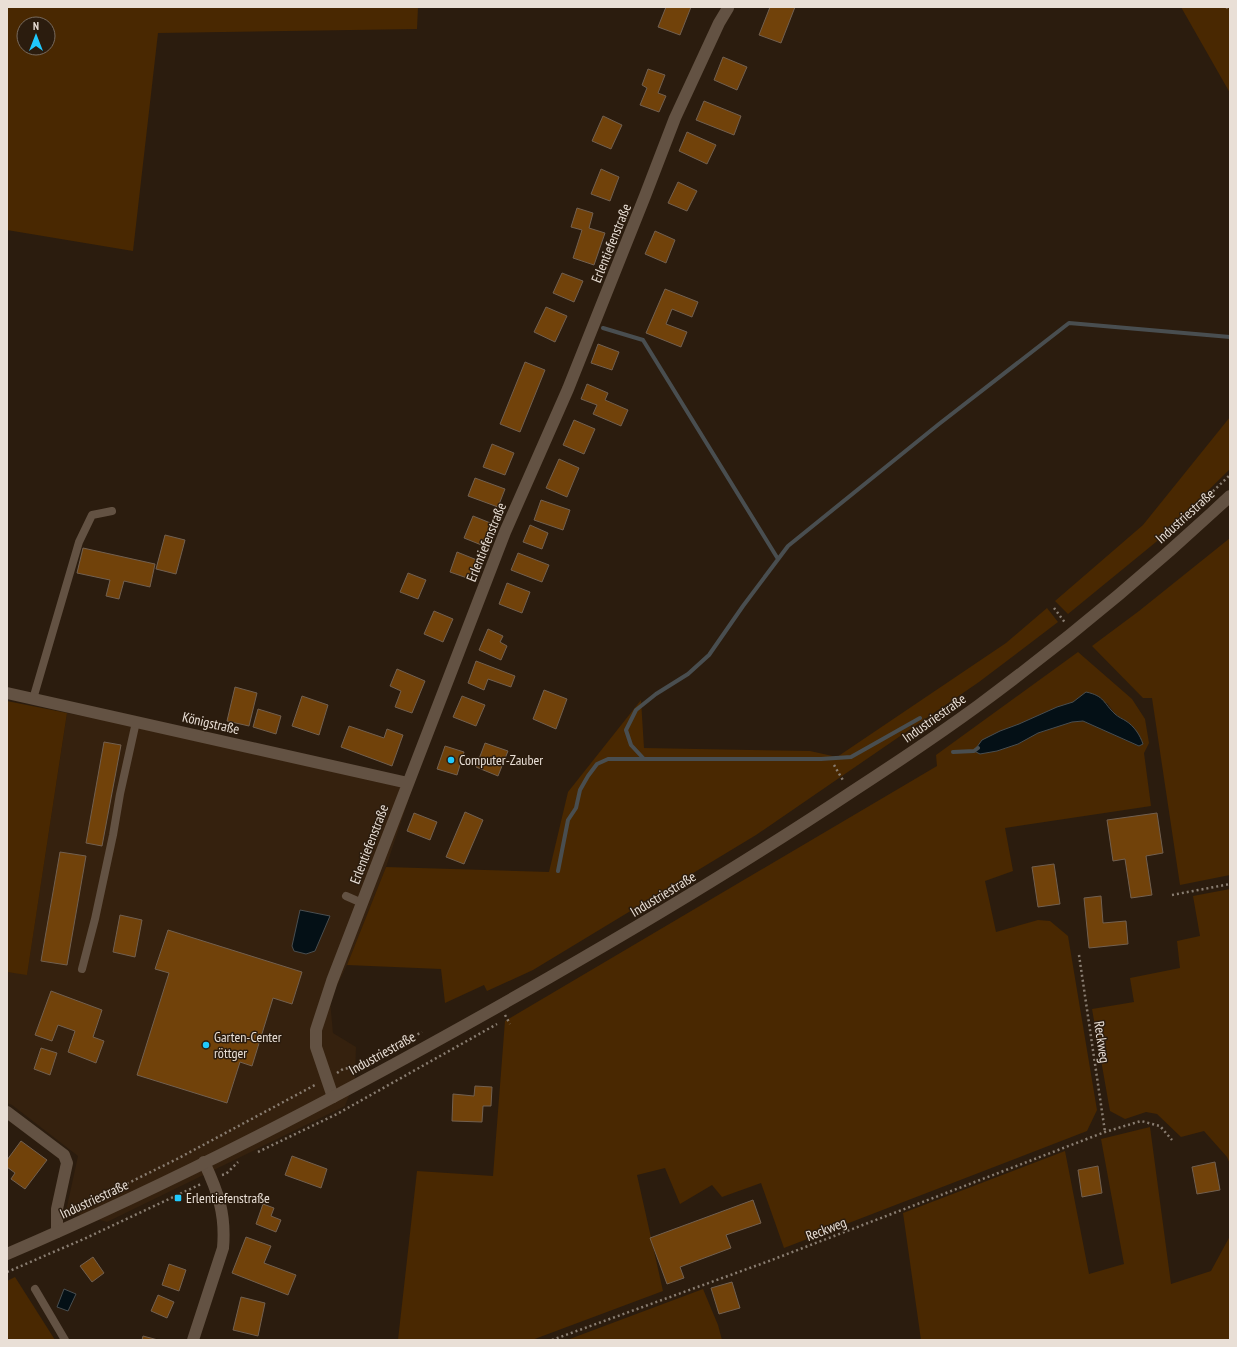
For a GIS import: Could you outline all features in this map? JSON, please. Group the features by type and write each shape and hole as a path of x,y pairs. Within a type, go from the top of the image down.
{"street":[{"name":"Erlentiefenstraße","path":"333,1097 316,1047 316,1030 332,981 505,532 568,389 646,196 675,118 718,23 728,7"},
{"name":"Industriestraße","path":"7,1254 100,1213 333,1097 500,1006 663,912 777,842 978,706 1125,590 1230,496"},
{"name":"Königstraße","path":"7,693 408,783"},
{"name":"Industriestraße","path":"7,1112 64,1155 67,1163 57,1209 58,1232"},
{"path":"193,1340 223,1248 224,1232 223,1215 217,1191 204,1162"}],"lane":[{"path":"33,699 79,542 92,515 112,511"},
{"path":"82,968 95,919 113,835 121,786 136,722"},
{"path":"346,896 362,902"},
{"path":"36,1289 65,1340"}],"path":[{"path":"1226,7 1230,10"},
{"path":"1184,519 1230,475"},
{"path":"1054,608 1065,622 1071,634"},
{"path":"1059,627 1065,622"},
{"path":"834,766 850,793"},
{"path":"837,786 850,777"},
{"path":"1172,895 1230,884"},
{"name":"Reckweg","path":"1079,955 1105,1132"},
{"path":"98,1198 177,1159 343,1069 356,1068 427,1030"},
{"name":"Reckweg","path":"552,1340 769,1261 1105,1132 1141,1121 1160,1126 1172,1140"},
{"path":"7,1272 86,1238 212,1179"}],"shaded area":[{"path":"7,7 418,7 417,29 158,33 133,251 7,230"},
{"path":"1181,7 1230,7 1230,93"},
{"path":"1230,417 1230,469 1156,542 1068,614 1055,601 1143,525"},
{"path":"1230,538 1230,875 1180,885 1152,698 1143,698 1092,646 1139,611"},
{"path":"1047,608 1058,622 979,682 756,835 533,970 487,991 484,985 445,1003 441,969 347,965 386,867 549,872 568,792 641,700 644,748 810,751 837,757 1006,643"},
{"path":"1078,652 1132,699 1145,719 1149,743 1144,753 1151,806 1005,828 1013,871 985,881 996,932 1038,920 1050,921 1068,936 1097,1110 1087,1131 784,1248 761,1183 722,1197 712,1185 680,1204 665,1168 637,1175 663,1291 532,1340 398,1340 417,1171 493,1176 505,1021 937,766 936,755","holes":["1073,702 1107,703 1116,715 1128,722 1143,744 1138,746 1083,721 1072,722 1038,733 1018,744 1019,724 1057,707"]},
{"path":"1086,692 1103,700 1116,715 1132,725 1143,744 1139,746 1083,721 1072,722 1038,733 1018,744 997,751 980,754 974,751 982,740 1057,707 1073,702"},
{"path":"7,701 67,713 27,975 7,972"},
{"path":"67,713 163,731 412,789 386,867 347,965 330,1000 333,1033 356,1047 355,1080 345,1106 107,1222 66,1211 78,1156 12,1105 7,1103 7,972 27,974"},
{"path":"1230,889 1230,1164 1227,1157 1204,1131 1181,1137 1157,1114 1146,1112 1125,1119 1110,1111 1092,1009 1134,1002 1130,978 1180,968 1177,941 1200,936 1193,896"},
{"path":"300,910 330,916 315,951 306,954 294,951 292,946"},
{"path":"1150,1127 1171,1284 1211,1271 1230,1236 1230,1340 921,1340 903,1213 1065,1151 1089,1274 1124,1264 1101,1139"},
{"path":"15,1277 55,1340 7,1340 7,1281"},
{"path":"64,1289 76,1294 68,1311 57,1307"},
{"path":"703,1289 718,1325 722,1340 567,1340"}],"building":[{"path":"666,7 691,7 680,35 658,27"},
{"path":"770,7 795,7 781,43 759,35"},
{"path":"723,57 747,67 737,90 714,80"},
{"path":"648,69 665,75 658,93 666,96 659,112 640,105 647,88 642,85"},
{"path":"704,101 741,116 734,135 696,120"},
{"path":"603,116 622,125 611,149 592,141"},
{"path":"687,132 716,145 707,164 679,151"},
{"path":"601,169 619,177 610,201 591,194"},
{"path":"678,182 697,191 687,211 668,203"},
{"path":"577,208 593,213 589,228 605,233 594,265 573,258 582,230 571,227"},
{"path":"655,231 675,240 666,263 645,254"},
{"path":"562,273 583,281 574,302 553,293"},
{"path":"665,289 698,302 692,317 672,309 666,324 687,332 681,347 646,333"},
{"path":"546,307 567,316 555,342 534,332"},
{"path":"598,344 619,352 612,370 591,363"},
{"path":"525,362 545,370 520,432 500,424"},
{"path":"587,384 608,393 605,400 628,410 621,426 593,414 597,405 581,399"},
{"path":"574,420 595,429 584,454 563,445"},
{"path":"492,444 514,453 505,475 483,467"},
{"path":"559,459 579,468 567,497 546,488"},
{"path":"475,478 505,489 498,507 468,496"},
{"path":"541,500 570,510 563,530 534,520"},
{"path":"473,516 493,524 484,546 464,538"},
{"path":"530,525 548,533 542,549 523,542"},
{"path":"165,535 185,540 176,574 156,569"},
{"path":"83,548 155,564 150,587 124,581 119,599 106,596 110,580 77,573"},
{"path":"457,552 477,560 470,579 450,572"},
{"path":"518,553 549,565 542,582 511,570"},
{"path":"408,573 426,580 418,599 400,592"},
{"path":"507,583 530,592 522,613 499,604"},
{"path":"434,611 453,619 443,642 424,634"},
{"path":"488,629 503,636 500,642 507,646 501,660 479,650"},
{"path":"476,661 515,676 511,687 488,679 484,690 468,683"},
{"path":"397,669 425,681 412,713 395,707 401,691 390,686"},
{"path":"235,687 257,693 249,726 227,721"},
{"path":"544,690 567,699 556,729 533,719"},
{"path":"302,696 328,705 319,735 292,726"},
{"path":"462,696 485,705 476,726 453,717"},
{"path":"258,709 281,716 276,734 253,727"},
{"path":"349,726 384,738 387,729 403,735 392,766 341,747"},
{"path":"104,742 121,745 102,846 86,843"},
{"path":"485,743 508,751 498,776 476,767"},
{"name":"Computer-Zauber","path":"445,746 464,752 457,775 437,769"},
{"path":"465,812 483,820 464,864 446,857"},
{"path":"414,813 437,822 430,840 407,831"},
{"path":"1157,813 1163,853 1146,856 1152,895 1131,898 1125,859 1113,861 1107,820"},
{"path":"60,852 86,856 67,965 41,961"},
{"path":"1054,864 1060,904 1038,907 1032,867"},
{"path":"1101,896 1103,923 1126,921 1128,944 1089,948 1084,898"},
{"path":"120,915 142,920 135,957 113,952"},
{"path":"168,930 302,972 292,1004 273,998 252,1066 240,1062 227,1103 137,1075 169,973 155,969"},
{"path":"51,991 102,1010 93,1037 104,1041 96,1063 68,1052 75,1031 58,1025 52,1041 35,1035"},
{"path":"41,1048 57,1053 50,1075 34,1069"},
{"path":"475,1086 492,1087 491,1106 483,1106 482,1122 452,1121 453,1094 474,1096"},
{"path":"21,1141 47,1160 25,1189 11,1179 15,1173 7,1167 7,1160"},
{"path":"292,1156 327,1169 321,1188 285,1175"},
{"path":"1215,1162 1220,1190 1197,1194 1192,1167"},
{"path":"1098,1166 1102,1193 1082,1197 1078,1170"},
{"path":"753,1200 761,1223 726,1235 731,1248 680,1267 684,1278 667,1284 650,1238"},
{"path":"263,1204 274,1208 271,1216 281,1220 276,1232 256,1224"},
{"path":"246,1237 271,1246 264,1263 296,1275 288,1295 232,1273"},
{"path":"93,1257 104,1273 92,1282 80,1266"},
{"path":"169,1264 186,1270 179,1291 162,1285"},
{"path":"732,1282 740,1308 719,1314 711,1288"},
{"path":"158,1295 174,1302 167,1318 151,1311"},
{"path":"241,1297 265,1303 258,1336 233,1330"},
{"path":"143,1336 158,1340 142,1340"}],"waterway":[{"path":"644,759 631,745 626,730 636,710 656,694 688,674 709,655 743,606 788,546 939,424 1069,323 1230,337"},
{"path":"603,328 643,340 778,559"},
{"path":"558,871 568,820 576,808 580,790 597,764 608,759 821,759 851,757 920,718"},
{"path":"953,752 974,751 978,748"}],"place":[{"name":"Computer-Zauber","path":"451,760"},
{"name":"Garten-Center röttger","path":"206,1045"},
{"name":"Erlentiefenstraße","path":"178,1198"}]}
